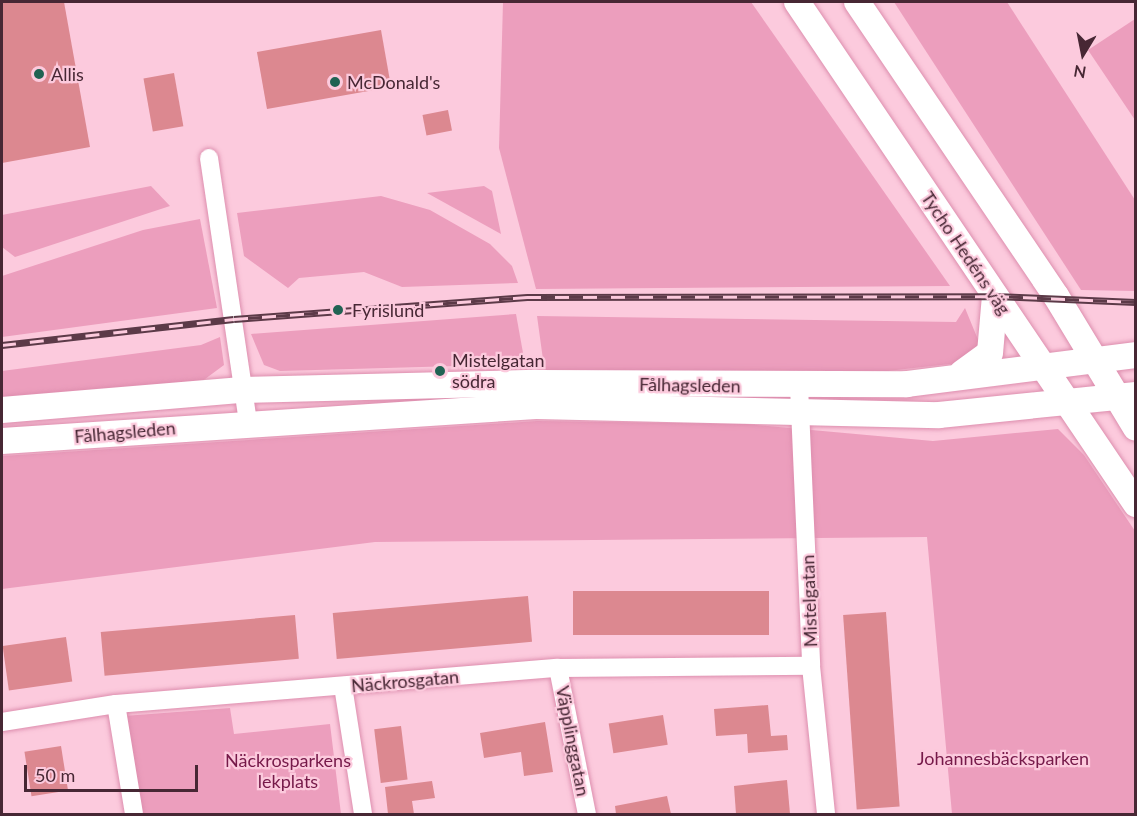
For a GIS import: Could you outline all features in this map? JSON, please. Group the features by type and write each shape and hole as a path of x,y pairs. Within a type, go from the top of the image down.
{"street":[{"name":"Tycho Hedéns väg","path":"797,2 1136,504"},
{"path":"857,2 1091,357 1125,396 1136,428"},
{"path":"209,158 248,422"},
{"path":"952,377 990,353 995,296"},
{"name":"Fålhagsleden","path":"2,441 248,422 536,406 801,398 1091,357 1136,355"},
{"name":"Fålhagsleden","path":"2,410 243,390 536,383 801,398 939,416 1125,396"},
{"name":"Mistelgatan","path":"801,398 811,666 826,814"},
{"name":"Näckrosgatan","path":"2,722 116,704 558,668 811,666"},
{"name":"Väpplinggatan","path":"558,668 587,814"},
{"path":"343,686 363,814"},
{"path":"116,704 134,814"}],"green space":[{"path":"503,2 751,2 950,286 536,289 499,148"},
{"path":"894,2 1007,2 1135,200 1135,291 1081,290"},
{"path":"1135,19 1135,120 1088,50"},
{"path":"151,186 170,206 15,257 2,247 2,215"},
{"path":"484,186 492,191 501,234 427,193"},
{"path":"381,196 430,210 490,244 512,266 518,283 402,287 364,272 299,278 288,288 244,256 237,213"},
{"path":"200,219 217,308 2,337 2,276 143,230"},
{"path":"965,308 979,342 968,362 887,371 545,374 537,316 956,322"},
{"path":"516,314 525,364 280,371 264,365 251,334"},
{"path":"220,337 224,365 201,382 2,407 2,371 201,345"},
{"name":"Johannesbäcksparken","path":"537,421 746,424 933,441 1058,429 1084,455 1135,531 1135,814 952,814 927,537 375,542 2,589 2,456"},
{"name":"Näckrosparkens lekplats","path":"230,708 234,734 330,724 341,814 140,814 124,716"}],"building":[{"name":"Allis","path":"2,2 64,2 90,147 2,163"},
{"path":"381,30 391,87 267,109 257,52"},
{"path":"174,73 183,126 153,132 143,78"},
{"path":"448,110 452,131 426,136 422,115"},
{"path":"573,591 769,591 769,635 573,635"},
{"path":"528,596 532,642 337,659 333,613"},
{"path":"886,612 900,807 857,810 843,615"},
{"path":"295,615 299,659 105,676 101,632"},
{"path":"66,637 72,682 9,690 3,646"},
{"path":"768,705 771,736 787,735 788,750 748,753 747,734 716,736 714,709"},
{"path":"663,715 668,745 613,753 609,724"},
{"path":"545,722 553,772 524,776 521,752 484,758 480,733"},
{"path":"401,726 408,780 381,783 374,729"},
{"path":"61,746 68,790 31,796 24,752"},
{"path":"787,780 790,814 736,814 734,786"},
{"path":"432,781 435,798 412,801 414,814 388,814 385,787"},
{"path":"667,796 671,814 616,814 615,806"}],"railway":[{"path":"2,345 234,319 527,297 995,296 1136,302"}],"place":[{"name":"Allis","path":"39,74"},
{"name":"McDonald's","path":"335,82"},
{"name":"Fyrislund","path":"338,310"},
{"name":"Mistelgatan södra","path":"440,371"}]}
